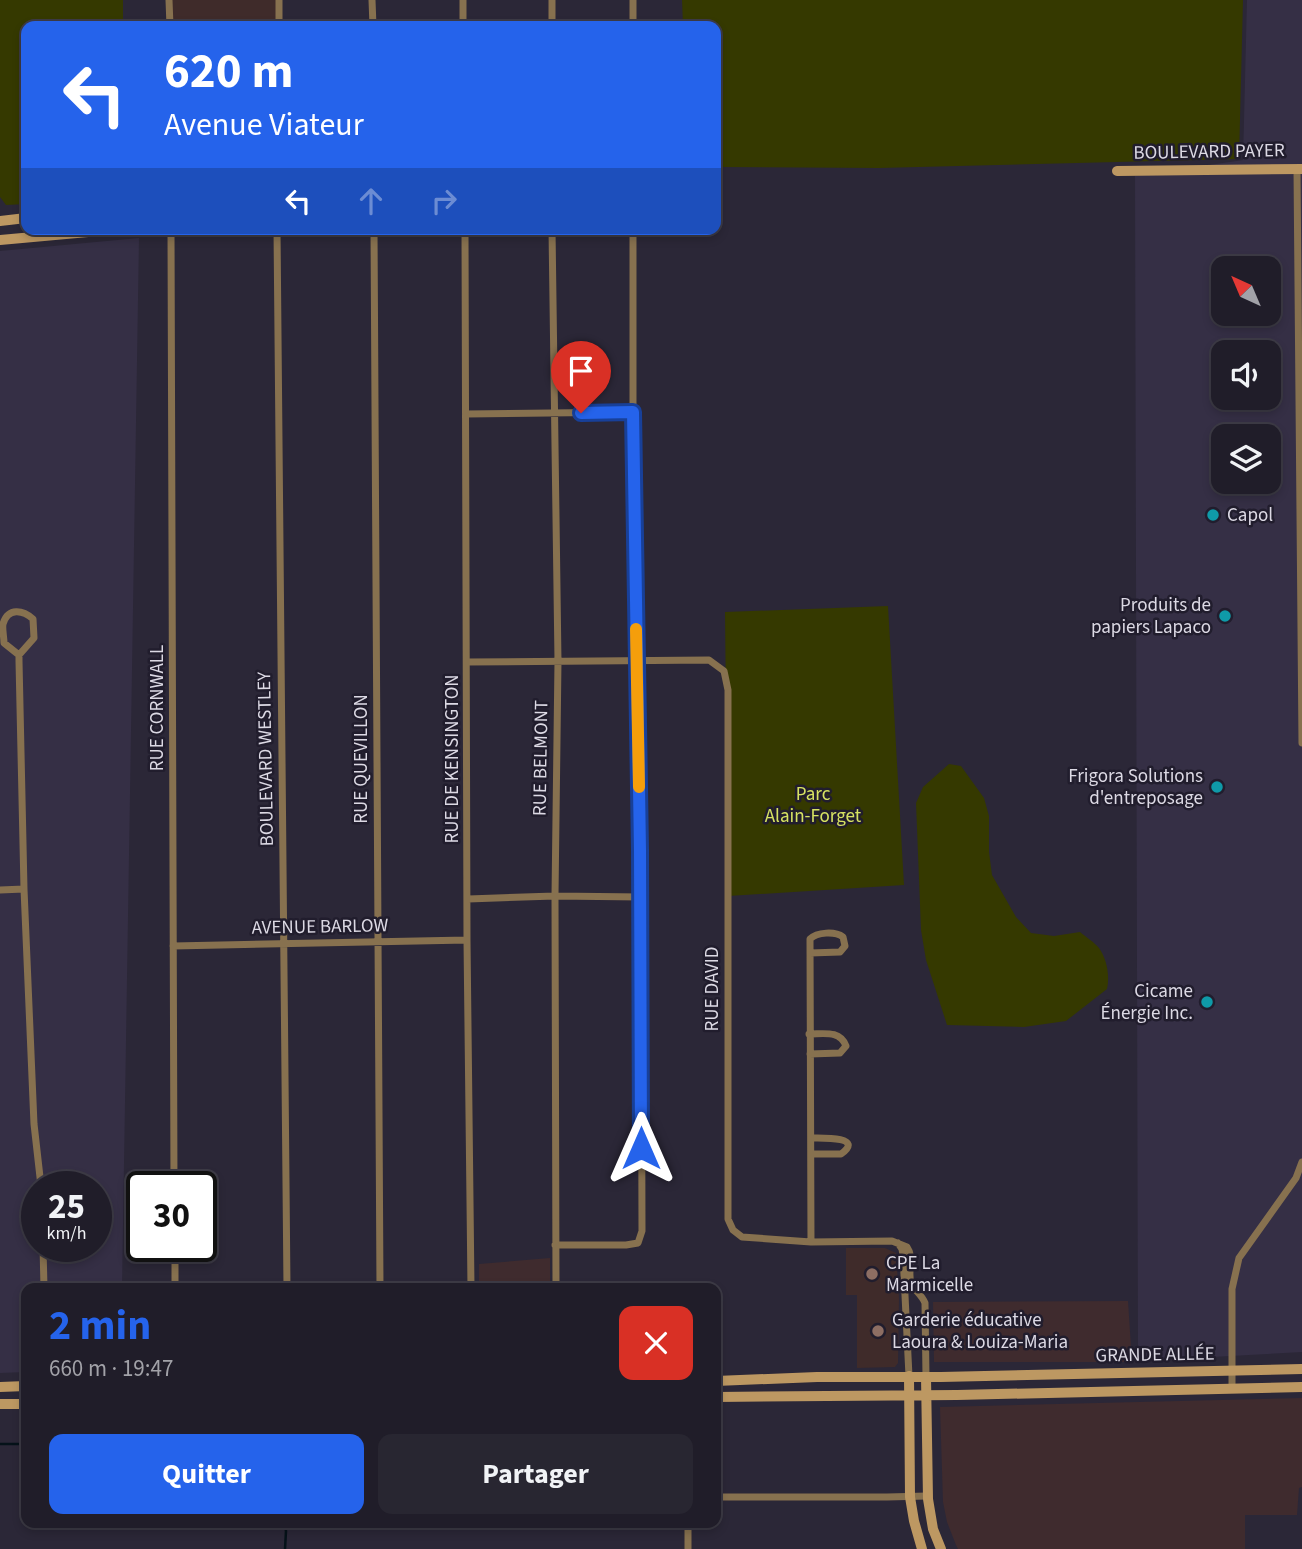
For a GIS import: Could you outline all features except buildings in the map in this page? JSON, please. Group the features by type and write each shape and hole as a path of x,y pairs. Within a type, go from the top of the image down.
{"main road":[{"name":"BOULEVARD PAYER","path":"1117,171 1299,169"},
{"path":"0,220 21,218"},
{"path":"0,240 55,235"},
{"name":"GRANDE ALLÉE","path":"721,1381 1302,1369"},
{"path":"909,1376 910,1497 922,1549"},
{"path":"926,1377 927,1496 932,1524 941,1549"},
{"path":"0,1387 21,1386"},
{"name":"GRANDE ALLÉE","path":"721,1397 1302,1387"},
{"path":"0,1404 21,1404"}],"street":[{"path":"169,0 170,21"},
{"path":"279,0 279,21"},
{"path":"372,0 373,21"},
{"path":"463,0 463,21"},
{"path":"552,0 552,21"},
{"path":"633,0 633,21"},
{"path":"1299,169 1302,743"},
{"name":"RUE CORNWALL","path":"172,235 174,1171"},
{"name":"BOULEVARD WESTLEY","path":"277,235 287,1283"},
{"name":"RUE QUEVILLON","path":"374,235 380,1283"},
{"name":"RUE DE KENSINGTON","path":"465,235 471,1283"},
{"name":"RUE BELMONT","path":"552,235 558,661 555,896 556,1283"},
{"path":"555,1245 626,1245 638,1243 642,1231 633,235"},
{"path":"466,414 633,412"},
{"path":"19,655 4,643 3,623 15,611 27,614 33,619 34,638 19,655 24,889 35,1140 39,1171"},
{"path":"467,662 636,660"},
{"name":"RUE DAVID","path":"636,660 709,660 724,671 728,690 728,1219 733,1230 741,1237 811,1242 897,1243"},
{"path":"0,890 24,889"},
{"path":"468,899 640,897"},
{"path":"810,953 840,952 845,946 843,937 839,933 812,936 810,953 811,1242"},
{"name":"AVENUE BARLOW","path":"173,946 467,940"},
{"path":"809,1034 834,1034 841,1037 846,1046 840,1053 810,1054"},
{"path":"811,1138 841,1138 847,1145 846,1151 840,1154 811,1154"},
{"path":"1232,1388 1232,1289 1239,1258 1296,1178 1302,1162"},
{"path":"897,1243 903,1252 909,1376"},
{"path":"897,1243 905,1245 910,1251 912,1283 925,1303 926,1377"},
{"path":"43,1262 44,1283"},
{"path":"174,1262 175,1283"},
{"path":"721,1497 927,1496"},
{"path":"688,1528 688,1549"}],"shaded area":[{"path":"169,0 279,0 279,21 170,21"},
{"path":"1247,0 1302,0 1302,1352 1138,1361 1135,176 1243,160"},
{"path":"139,238 122,1283 21,1283 21,1372 0,1373 0,251"},
{"path":"846,1248 885,1248 896,1253 899,1299 898,1363 895,1367 857,1368 857,1295 846,1295"},
{"path":"550,1258 550,1283 479,1283 479,1264"},
{"path":"1128,1301 1132,1362 934,1362 933,1302"},
{"path":"1302,1398 1302,1487 1299,1488 1297,1515 1245,1515 1245,1549 958,1549 947,1522 943,1502 940,1407"}],"green space":[{"path":"0,0 123,0 123,21 21,21 21,204 6,205 0,197"},
{"path":"682,0 1243,0 1239,159 879,168 721,167 721,21 683,21"},
{"name":"Parc Alain-Forget","path":"888,606 904,885 728,896 725,612"},
{"path":"949,764 961,766 984,798 989,816 992,875 1016,917 1031,933 1054,936 1080,932 1102,952 1108,973 1107,989 1066,1021 1024,1027 947,1025 926,960 921,930 916,803 923,787"}],"waterway":[{"path":"0,1444 21,1444"},
{"path":"285,1528 285,1549"}],"slow traffic":[{"path":"636,629 639,787"}],"place":[{"name":"Capol","path":"1213,515"},
{"name":"Produits de papiers Lapaco","path":"1225,616"},
{"name":"Frigora Solutions d'entreposage","path":"1217,787"},
{"name":"Cicame Énergie Inc.","path":"1207,1002"},
{"name":"CPE La Marmicelle","path":"872,1274"},
{"name":"Garderie éducative Laoura & Louiza-Maria","path":"878,1331"}],"route":[{"path":"581,413 633,412 640,850 641,1148"}]}
